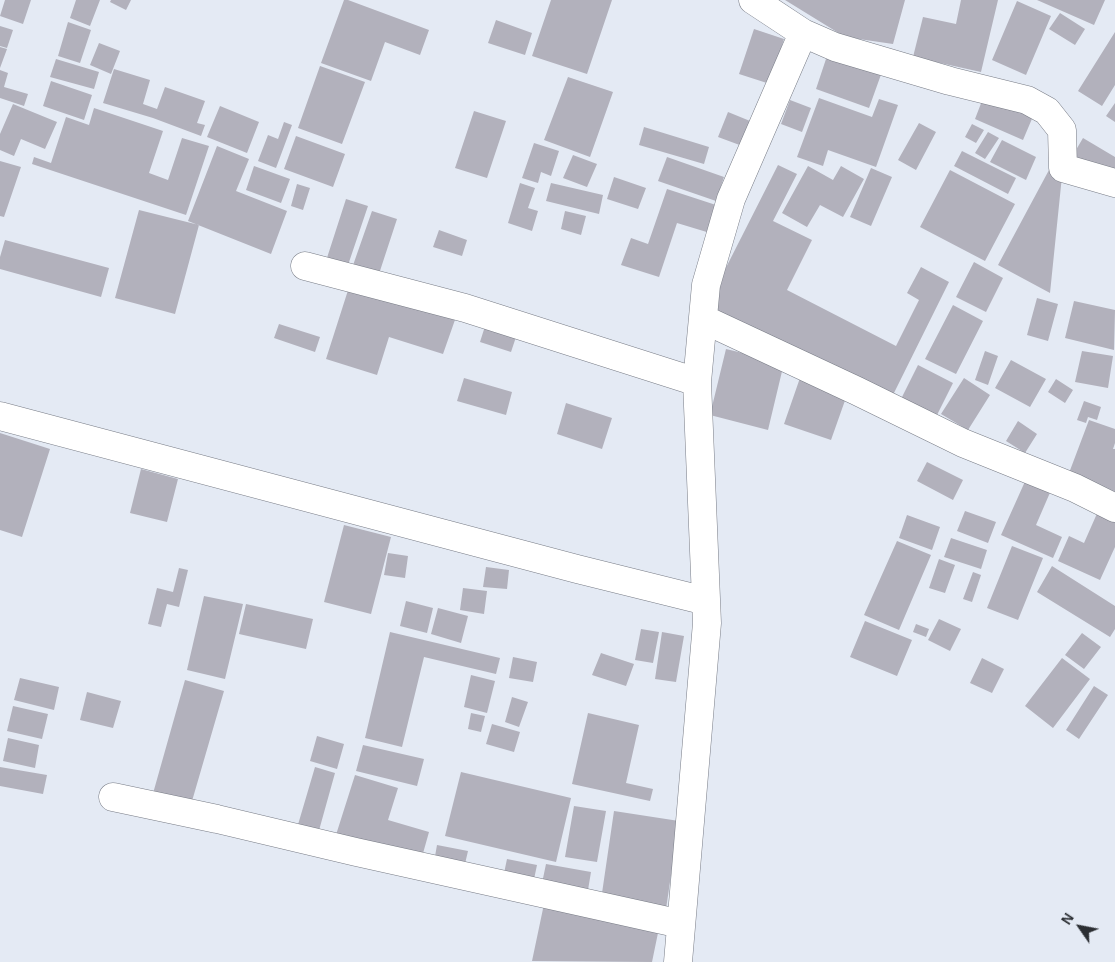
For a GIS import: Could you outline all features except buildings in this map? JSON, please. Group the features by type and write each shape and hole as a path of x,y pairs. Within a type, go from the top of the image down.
{"street":[{"path":"752,0 803,33 835,47 950,81 1027,100 1047,111 1062,130 1063,168 1115,183"},
{"path":"678,962 707,623 697,382 706,285 731,199 803,33"},
{"path":"305,266 465,308 697,382"},
{"path":"703,319 857,391 963,444 1075,488 1115,508"},
{"path":"0,416 577,569 706,601"},
{"path":"113,797 681,924"}]}
